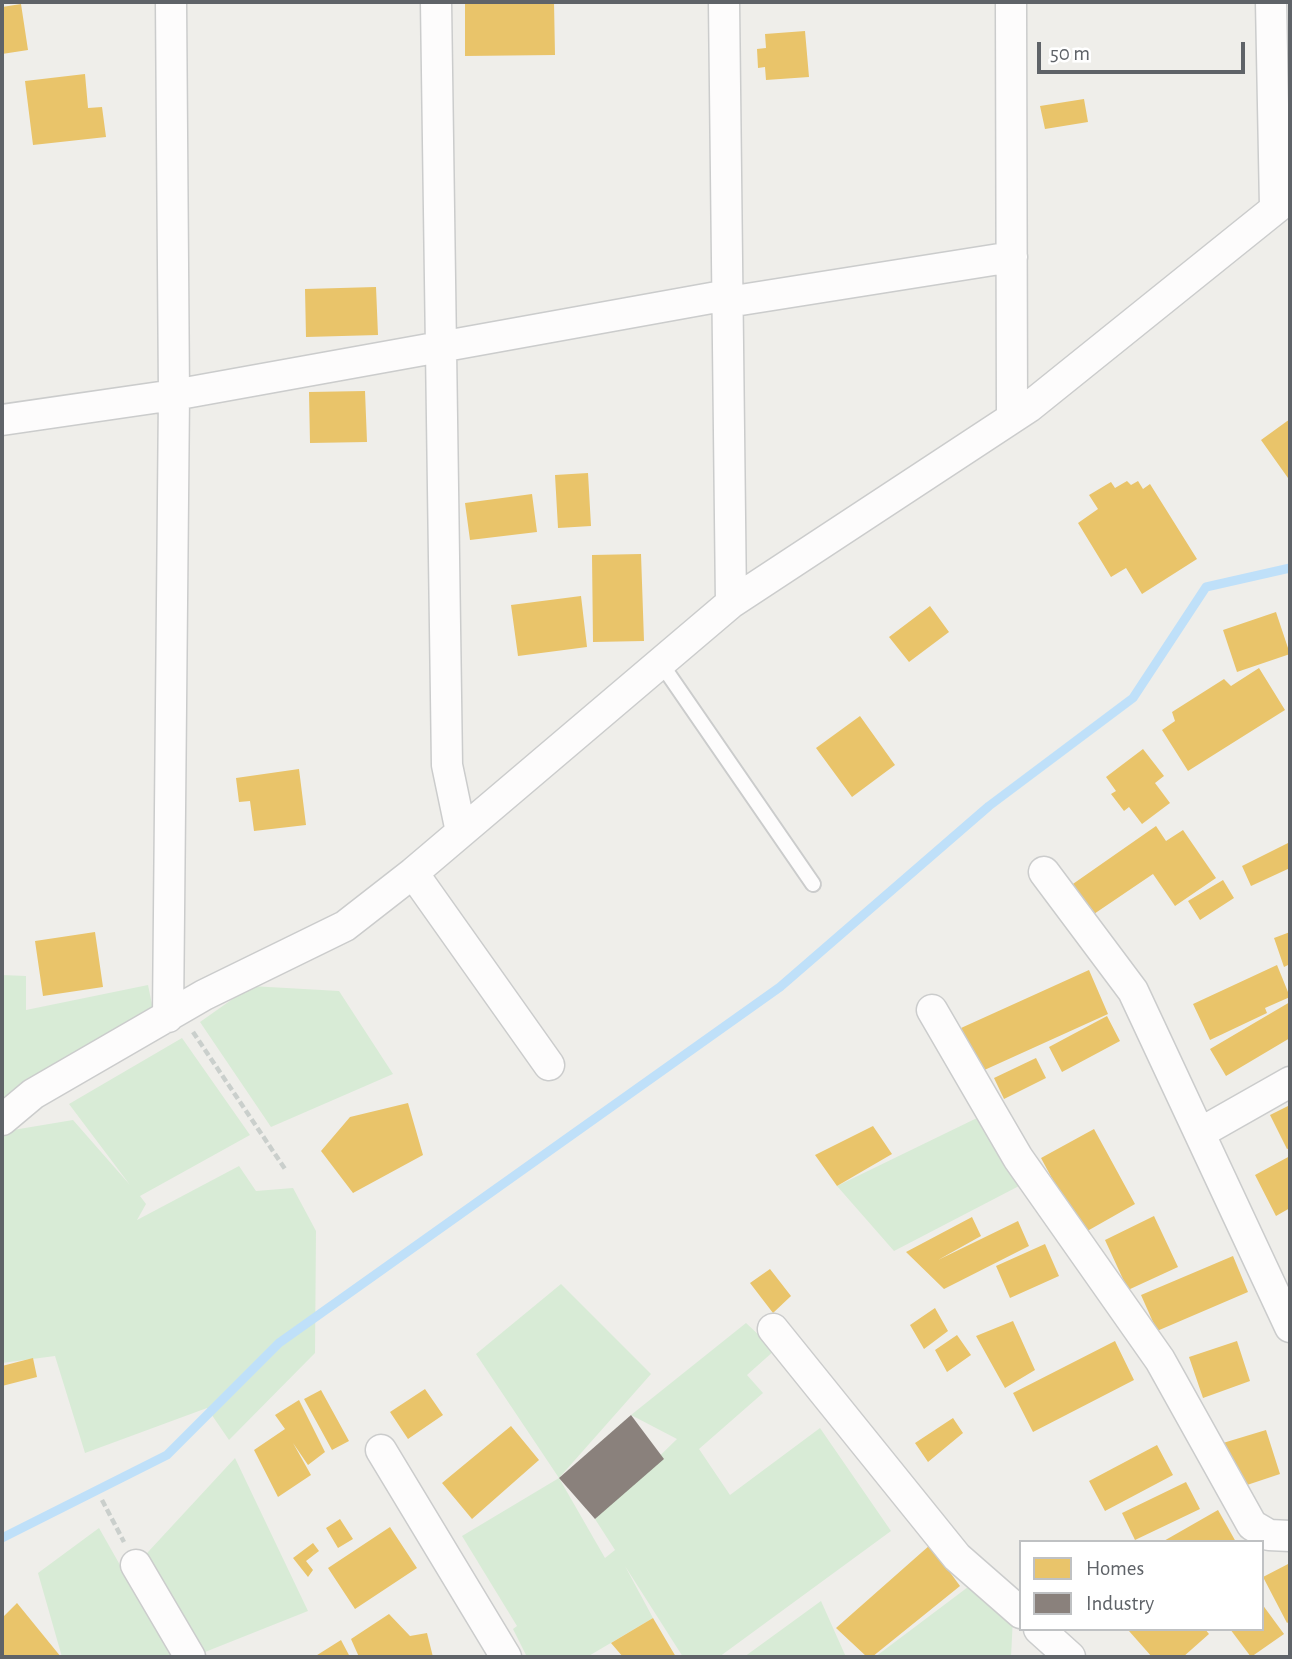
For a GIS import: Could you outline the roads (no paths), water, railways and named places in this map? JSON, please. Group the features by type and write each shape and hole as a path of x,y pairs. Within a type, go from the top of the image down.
{"street":[{"path":"171,2 174,1014"},
{"path":"436,2 447,765 461,832"},
{"path":"724,2 731,603"},
{"path":"1011,2 1012,417"},
{"path":"2,1119 33,1094 174,1014 345,926 413,873 731,603 1029,407 1283,202 1271,2"},
{"path":"2,421 174,396 728,298 1012,257"},
{"path":"1044,872 1133,991 1290,1327"},
{"path":"413,873 549,1065"},
{"path":"932,1010 1018,1158 1160,1360 1252,1525 1269,1535 1290,1536"},
{"path":"1200,1133 1290,1082"},
{"path":"773,1329 957,1557 1019,1611"},
{"path":"381,1450 506,1657"},
{"path":"135,1565 190,1657"},
{"path":"1041,1631 1070,1657"}],"lane":[{"path":"660,662 813,884"}],"waterway":[{"path":"2,1538 167,1455 279,1343 780,987 989,806 1133,698 1206,587 1290,568"}]}
